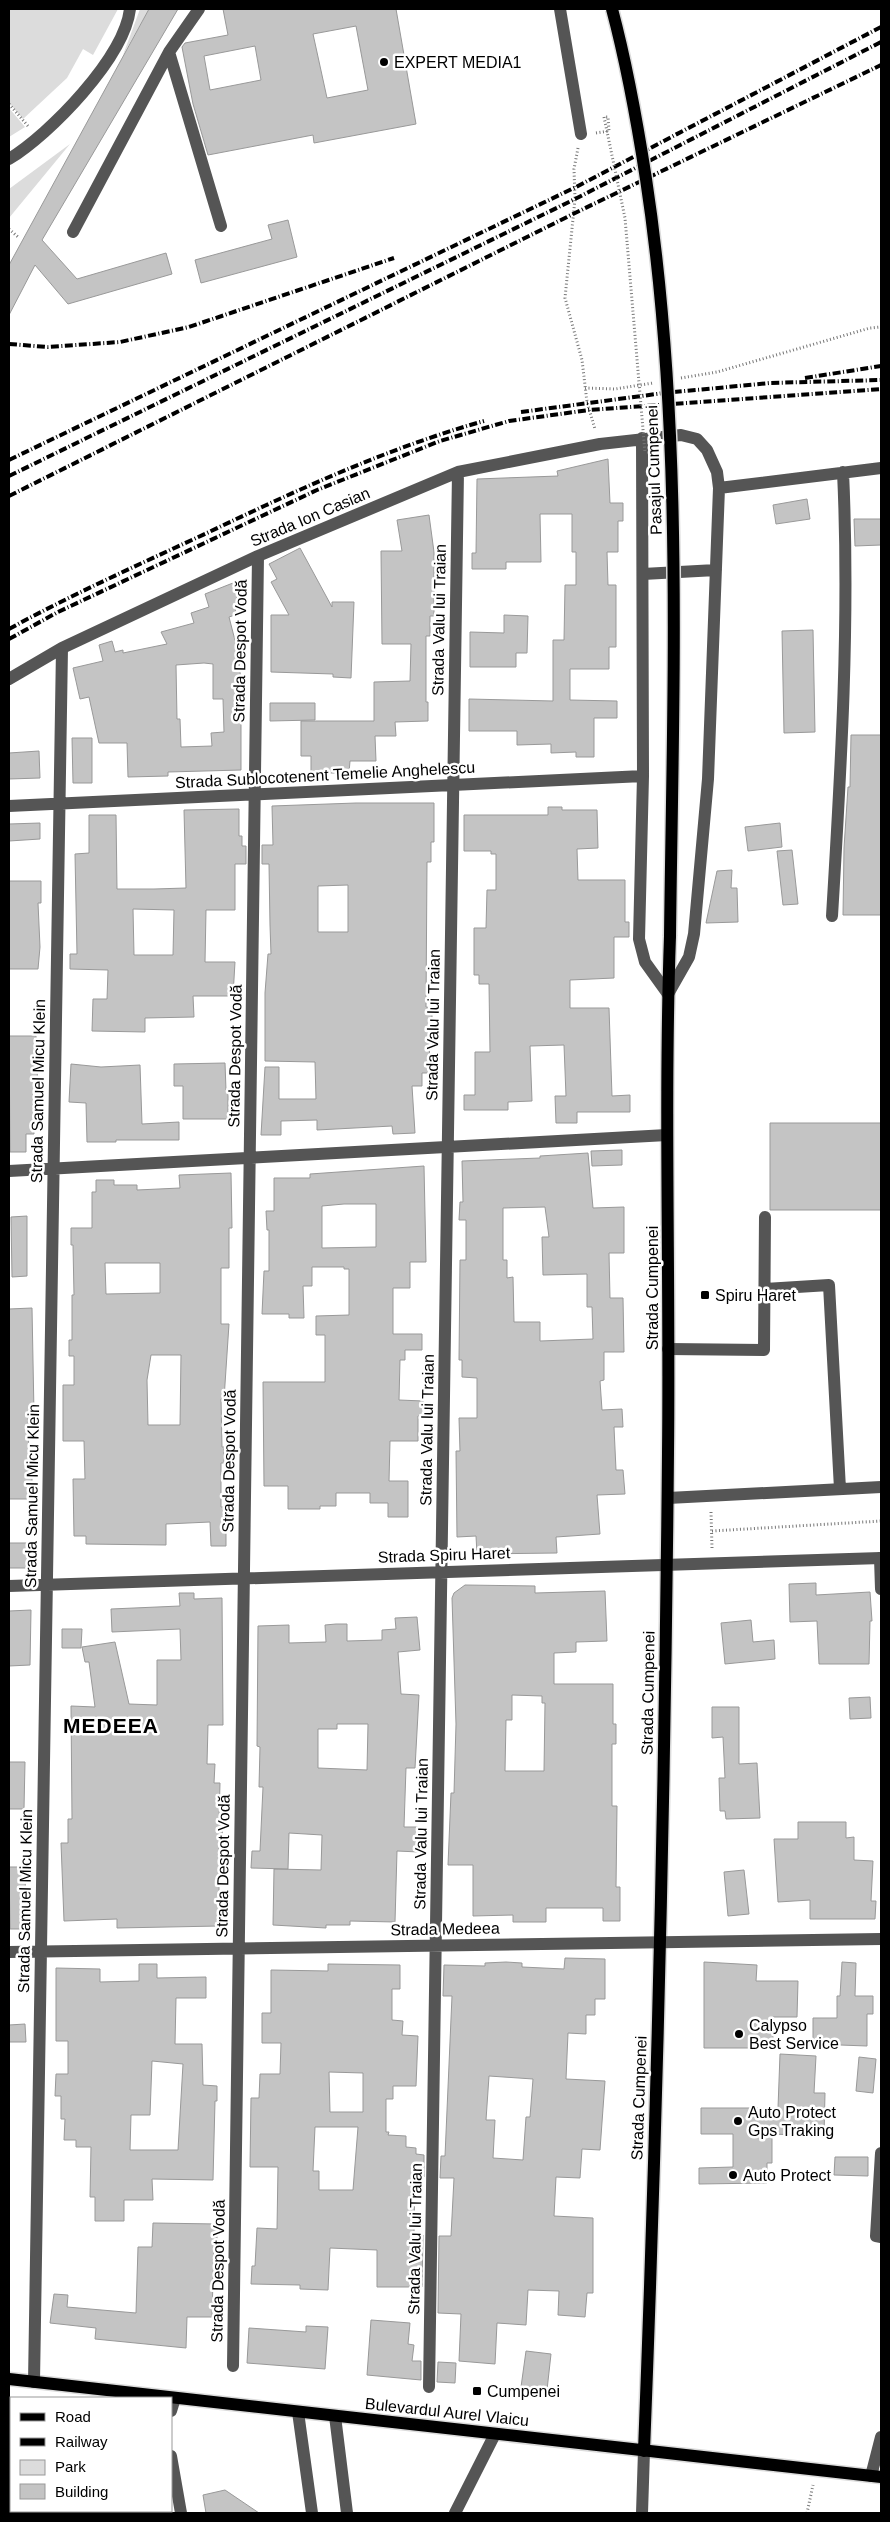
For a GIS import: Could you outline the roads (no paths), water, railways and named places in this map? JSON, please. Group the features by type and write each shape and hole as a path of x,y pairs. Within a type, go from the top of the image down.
{"main road":[{"name":"Pasajul Cumpenei","path":"612,9 633,97 657,254 666,340 672,473 674,635 670,936"},
{"name":"Strada Cumpenei","path":"644,2450 659,1942 667,1564 667,1135 670,936"},
{"name":"Bulevardul Aurel Vlaicu","path":"9,2379 96,2394 155,2397"},
{"name":"Bulevardul Aurel Vlaicu","path":"172,2398 876,2476"}],"street":[{"path":"9,159 25,149 74,103 106,61 129,21 130,9"},
{"path":"73,232 169,52 199,9"},
{"path":"560,9 581,134"},
{"path":"169,52 221,226"},
{"name":"Strada Ion Casian","path":"9,679 62,648 258,556 458,472 600,444 681,435 697,439 707,450 717,472 719,488"},
{"path":"642,438 643,776 639,939 646,962 668,994 689,957 694,934 708,778 719,488 881,468"},
{"name":"Strada Valu lui Traian","path":"429,2387 458,472"},
{"path":"832,916 844,727 847,548 844,472"},
{"name":"Strada Despot Vodă","path":"233,2366 258,556"},
{"path":"643,574 716,570"},
{"name":"Strada Samuel Micu Klein","path":"34,2382 62,648"},
{"name":"Strada Sublocotenent Temelie Anghelescu","path":"9,806 643,776"},
{"path":"9,1171 667,1135"},
{"path":"668,1349 764,1350 765,1218"},
{"path":"764,1289 829,1285 840,1490"},
{"path":"668,1498 881,1488"},
{"path":"881,1558 881,1589"},
{"name":"Strada Spiru Haret","path":"9,1586 881,1558"},
{"name":"Strada Medeea","path":"9,1952 881,1939"},
{"path":"878,2236 881,2154"},
{"path":"172,2408 175,2398"},
{"path":"298,2412 312,2513"},
{"path":"336,2416 348,2513"},
{"path":"455,2513 496,2434"},
{"path":"876,2476 881,2437"},
{"path":"642,2513 644,2450"},
{"path":"172,2462 181,2513"}],"railway":[{"path":"9,460 576,187 881,27"},
{"path":"9,476 575,199 881,42"},
{"path":"9,496 573,214 881,65"},
{"path":"9,344 48,347 120,342 189,327 394,258"},
{"path":"805,378 881,366"},
{"path":"521,412 664,393 770,383 881,380"},
{"path":"9,639 58,612 317,490 440,441 509,421 589,410 881,389"},
{"path":"9,629 107,580 343,471 413,444 484,421"}],"place":[{"name":"EXPERT MEDIA1","path":"384,62"},
{"name":"Spiru Haret","path":"705,1295"},
{"name":"Calypso Best Service","path":"739,2034"},
{"name":"Auto Protect Gps Traking","path":"738,2121"},
{"name":"Auto Protect","path":"733,2175"},
{"name":"Cumpenei","path":"477,2391"}],"district":[{"name":"MEDEEA","path":"111,1725"}]}
